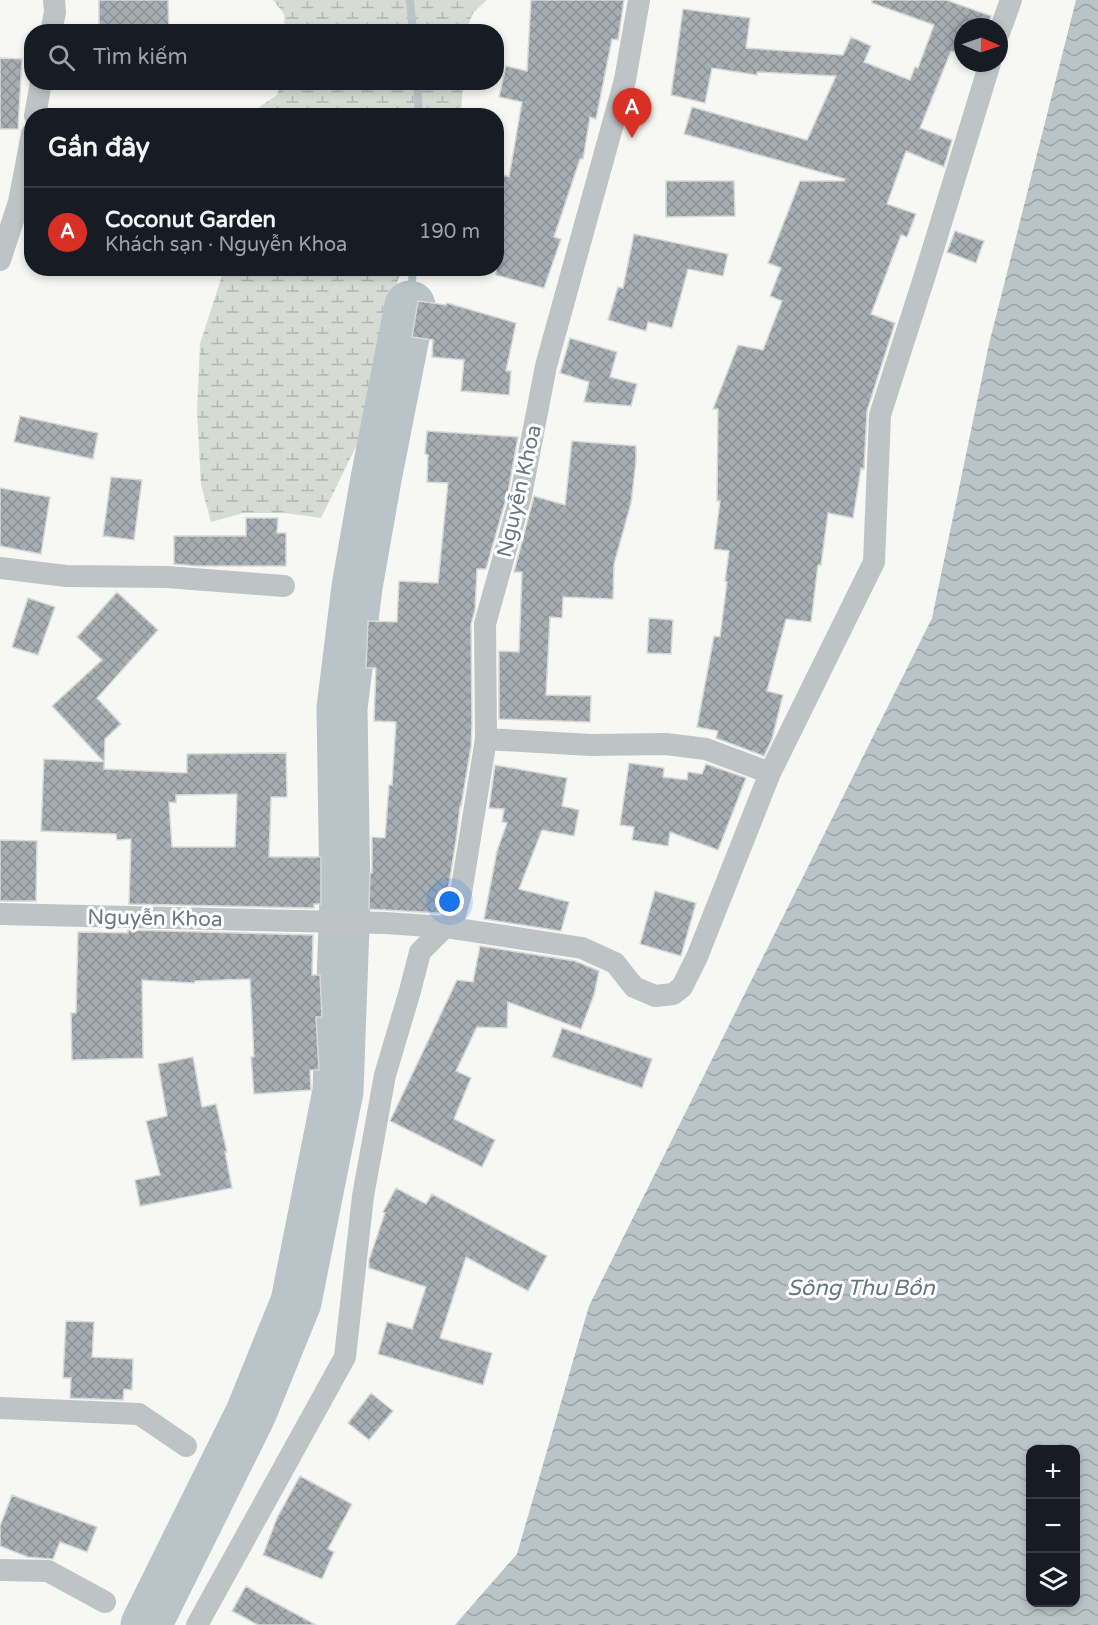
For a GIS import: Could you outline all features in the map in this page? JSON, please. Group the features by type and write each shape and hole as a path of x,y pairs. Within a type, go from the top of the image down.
{"street":[{"path":"53,24 54,0"},
{"name":"Nguyễn Khoa","path":"197,1625 345,1357 363,1196 385,1075 420,952 455,915 461,892 486,739 485,624 521,495 546,366 625,80 639,0"},
{"path":"1004,18 1011,0"},
{"path":"445,927 582,948 615,963 634,987 655,996 673,994 682,987 697,957 770,773 874,562 880,415 987,72"},
{"path":"36,108 40,90"},
{"path":"0,260 19,202 24,176"},
{"path":"0,568 66,576 167,577 284,586"},
{"path":"486,739 591,745 666,744 706,749 770,773"},
{"name":"Nguyễn Khoa","path":"0,914 385,923 445,927"},
{"path":"0,1408 139,1413 186,1446"},
{"path":"0,1570 48,1571 105,1602"}],"green space":[{"path":"273,0 487,0 473,13 469,24 285,24 284,14"},
{"path":"279,90 463,90 461,108 258,108 277,95"},
{"path":"222,276 400,276 375,408 321,518 285,513 243,513 211,522 201,485 197,412 200,344"}],"water":[{"name":"Sông Thu Bồn","path":"1076,0 1098,0 1098,1625 455,1625 517,1554 589,1306 932,618 989,344"}],"building":[{"path":"99,0 168,0 169,24 99,24"},
{"path":"531,0 624,0 618,40 612,39 596,119 590,117 583,159 580,159 554,237 561,239 544,288 500,276 504,276 504,175 509,177 522,102 499,97 501,90 504,90 506,66 527,71"},
{"path":"872,0 946,0 991,16 990,18 954,18 954,52 951,51 920,128 952,140 944,167 906,151 887,204 916,214 907,237 901,235 871,314 895,323 867,411 864,469 861,468 853,518 828,513 821,565 818,565 811,622 786,619 767,691 783,695 772,739 764,756 716,738 718,731 697,727 714,636 720,637 729,551 714,549 720,501 717,501 718,409 713,409 738,345 763,350 782,301 770,296 781,268 768,263 800,181 844,181 845,179 684,134 692,107 807,140 836,76 757,72 757,75 712,68 705,103 671,95 683,9 750,18 746,48 843,55 851,37 871,46 864,62 910,80 915,67 918,68 934,25 872,3"},
{"path":"0,58 22,59 18,129 0,129"},
{"path":"666,181 734,181 735,216 666,217"},
{"path":"955,231 984,241 976,263 947,252"},
{"path":"634,234 728,254 723,276 688,269 672,328 648,322 646,331 608,320 618,287 623,288"},
{"path":"418,301 446,305 447,303 516,323 506,371 511,371 509,395 461,391 464,360 432,357 433,340 412,337"},
{"path":"570,338 617,352 610,377 637,384 631,406 584,402 589,382 560,373"},
{"path":"20,416 98,433 93,459 14,442"},
{"path":"427,431 518,437 508,492 486,569 477,569 475,610 471,624 471,747 448,890 443,909 439,913 369,909 372,837 385,838 389,785 392,785 396,722 374,721 376,668 366,668 368,621 397,622 399,581 438,583 448,483 427,482 428,455 425,454"},
{"path":"572,441 636,446 631,503 614,564 613,599 563,597 562,618 550,617 546,695 591,696 590,722 499,719 499,651 519,652 522,572 514,572 534,496 565,505"},
{"path":"111,477 142,480 134,540 103,536"},
{"path":"0,488 50,497 41,554 0,546"},
{"path":"246,518 278,518 277,533 286,533 286,566 174,564 174,536 246,536"},
{"path":"117,592 158,630 97,698 121,724 105,739 104,769 187,773 187,754 286,753 287,797 271,797 269,857 321,857 321,904 314,904 314,908 129,904 131,839 117,840 116,834 41,831 44,759 104,762 52,706 102,660 77,637","holes":["237,794 235,847 172,847 169,802 176,803 176,795"]},
{"path":"28,598 55,607 38,655 12,647"},
{"path":"649,618 673,620 671,654 647,653"},
{"path":"629,763 664,768 663,777 687,780 688,772 702,774 706,764 746,778 718,850 670,832 668,846 632,840 634,827 620,825"},
{"path":"495,765 567,778 562,806 579,810 574,836 542,830 519,889 569,902 561,931 484,919 497,851 507,823 502,822 504,809 489,808"},
{"path":"0,840 37,841 36,901 0,901"},
{"path":"655,891 696,903 681,956 640,944"},
{"path":"128,930 313,935 312,975 320,975 322,1017 316,1017 319,1070 310,1070 311,1090 254,1094 250,979 195,981 194,983 142,980 143,1058 72,1060 71,1013 76,1013 78,932 128,933"},
{"path":"480,946 575,961 599,971 594,995 581,1029 508,1002 507,1028 477,1027 456,1071 471,1078 454,1119 495,1140 482,1167 390,1121 457,980 473,982"},
{"path":"562,1028 652,1059 642,1088 552,1057"},
{"path":"193,1057 202,1107 216,1104 227,1152 225,1152 232,1188 140,1206 135,1180 160,1175 146,1121 167,1116 158,1064"},
{"path":"396,1188 426,1204 432,1194 547,1256 528,1291 466,1257 440,1338 492,1353 483,1385 378,1354 387,1322 412,1329 426,1287 369,1268 369,1260 385,1213 383,1212"},
{"path":"66,1321 94,1322 92,1357 133,1359 132,1390 124,1389 123,1400 70,1398 71,1378 63,1378"},
{"path":"371,1393 393,1411 369,1440 348,1423"},
{"path":"300,1476 352,1504 328,1549 334,1552 322,1579 263,1555 277,1518"},
{"path":"12,1495 97,1527 87,1552 60,1542 53,1559 28,1557 0,1546 0,1526"},
{"path":"246,1586 316,1625 258,1625 232,1611"}],"waterway":[{"path":"410,0 412,24"},
{"path":"417,90 419,108"},
{"path":"410,306 412,276"},
{"path":"146,1625 251,1413 296,1302 338,1091 345,899 342,708 357,587 410,306"}],"place":[{"name":"Coconut Garden","path":"632,138"}]}
